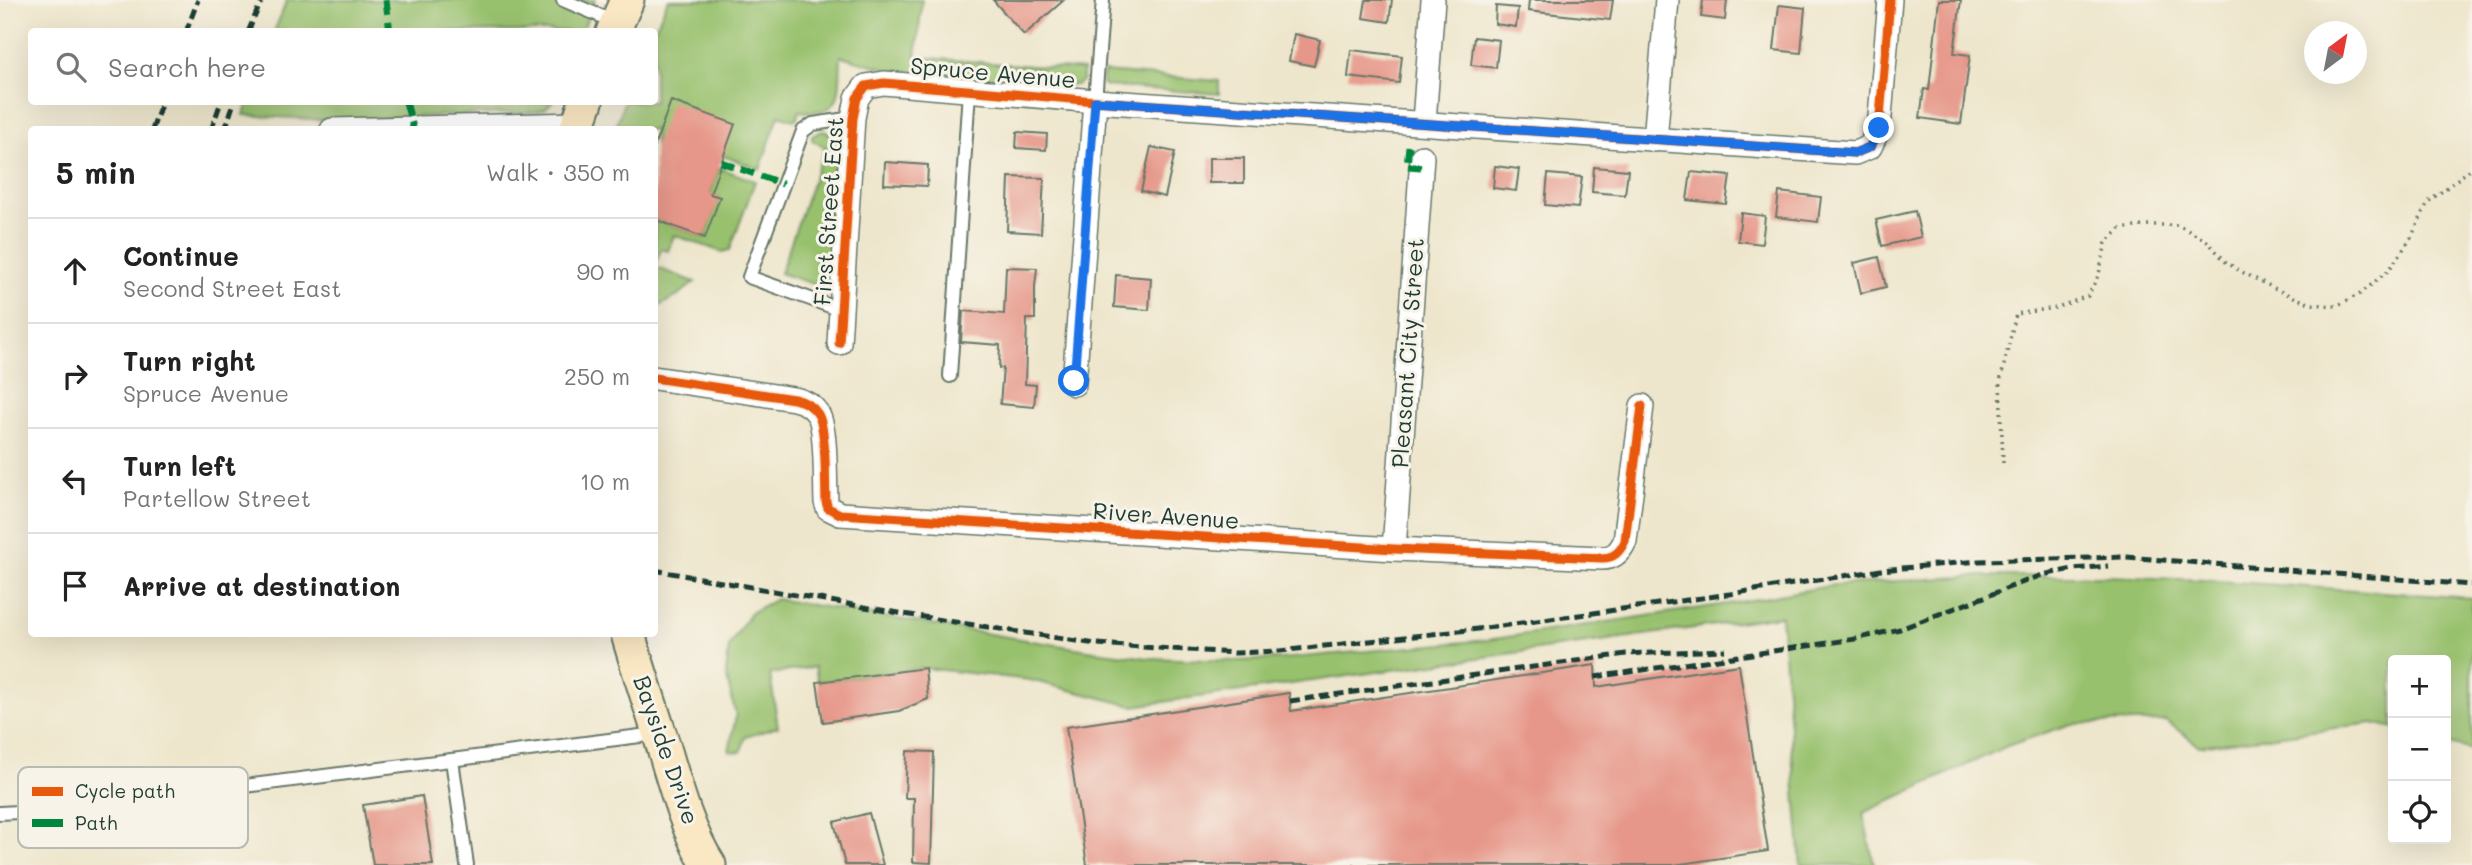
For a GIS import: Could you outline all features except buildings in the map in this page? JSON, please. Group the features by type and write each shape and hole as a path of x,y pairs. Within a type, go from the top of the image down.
{"main road":[{"name":"Bayside Drive","path":"629,637 642,686 686,814 709,865"}],"street":[{"path":"1424,122 1433,0"},
{"path":"1655,140 1667,0"},
{"name":"Spruce Avenue","path":"866,86 884,83 1095,101 1855,153 1870,147 1879,128 1889,0"},
{"name":"First Street East","path":"839,342 853,118 857,98 866,86"},
{"path":"1074,384 1095,101"},
{"path":"414,126 579,118"},
{"name":"Pleasant City Street","path":"1394,549 1422,157"},
{"name":"River Avenue","path":"658,378 794,398 810,405 817,411 822,425 826,502 828,508 840,514 1394,549 1602,558 1615,555 1625,541 1642,406"}],"lane":[{"path":"563,0 619,18"},
{"path":"1095,101 1103,0"},
{"path":"950,376 969,91"},
{"path":"841,310 749,277 803,131 813,124 853,118"},
{"path":"248,786 659,734"},
{"path":"452,760 467,865"},
{"path":"0,813 18,812"}],"path":[{"path":"2003,463 2000,382 2016,314 2055,309 2088,296 2099,274 2106,243 2120,229 2178,225 2207,242 2226,262 2282,292 2311,304 2336,306 2360,294 2389,270 2412,237 2428,202 2472,168"}],"green space":[{"path":"287,0 595,0 583,28 276,28"},
{"path":"668,0 922,0 916,57 1083,70 1083,80 1076,85 902,73 841,56 839,91 832,106 814,112 799,111 797,118 793,120 779,115 760,169 723,156 658,147 658,126 616,126 623,105 658,105 658,28 655,28"},
{"path":"1104,72 1219,81 1219,94 1105,86 1102,83"},
{"path":"247,105 549,105 535,112 327,120 244,115"},
{"path":"822,131 834,133 841,142 832,273 827,281 819,286 780,273 825,147 812,140 812,136"},
{"path":"719,168 755,181 730,250 722,252 674,235 668,251 661,249 658,258 658,220 705,238 719,197 710,194"},
{"path":"658,268 695,282 658,306"},
{"path":"1977,576 2108,576 2472,598 2472,750 2451,744 2451,655 2388,655 2388,727 2373,723 2199,746 2166,721 2071,724 2007,746 1863,813 1874,865 1801,865 1781,616 1133,706 1030,680 925,668 818,682 815,667 770,674 778,727 745,737 741,752 729,751 736,716 726,674 729,646 750,613 776,599 1094,651 1148,658 1234,661 1487,640 1835,585"}],"railway":[{"path":"188,28 198,0"},
{"path":"250,28 262,0"},
{"path":"153,126 161,105"},
{"path":"212,126 220,105"},
{"path":"226,126 233,105"},
{"path":"658,571 1096,644 1234,653 1280,651 1486,628 1881,570 1979,561 2126,557 2472,585"},
{"path":"1595,677 1855,639 1900,629 2042,575 2108,566"},
{"path":"1290,701 1626,654 1725,650"}],"marked path":[{"path":"386,0 390,28"},
{"path":"407,105 412,126"},
{"path":"1409,146 1407,166 1421,167"},
{"path":"721,162 783,184"}],"cycle path":[{"path":"839,343 853,118 857,98 866,86 884,83 1095,101 1855,153 1870,147 1879,128 1890,0"},
{"path":"658,379 794,399 810,406 817,413 822,429 826,502 828,508 840,514 1394,549 1602,558 1616,554 1625,541 1642,406"}],"route":[{"path":"1074,381 1095,101 1855,153 1870,147 1879,128"}]}
